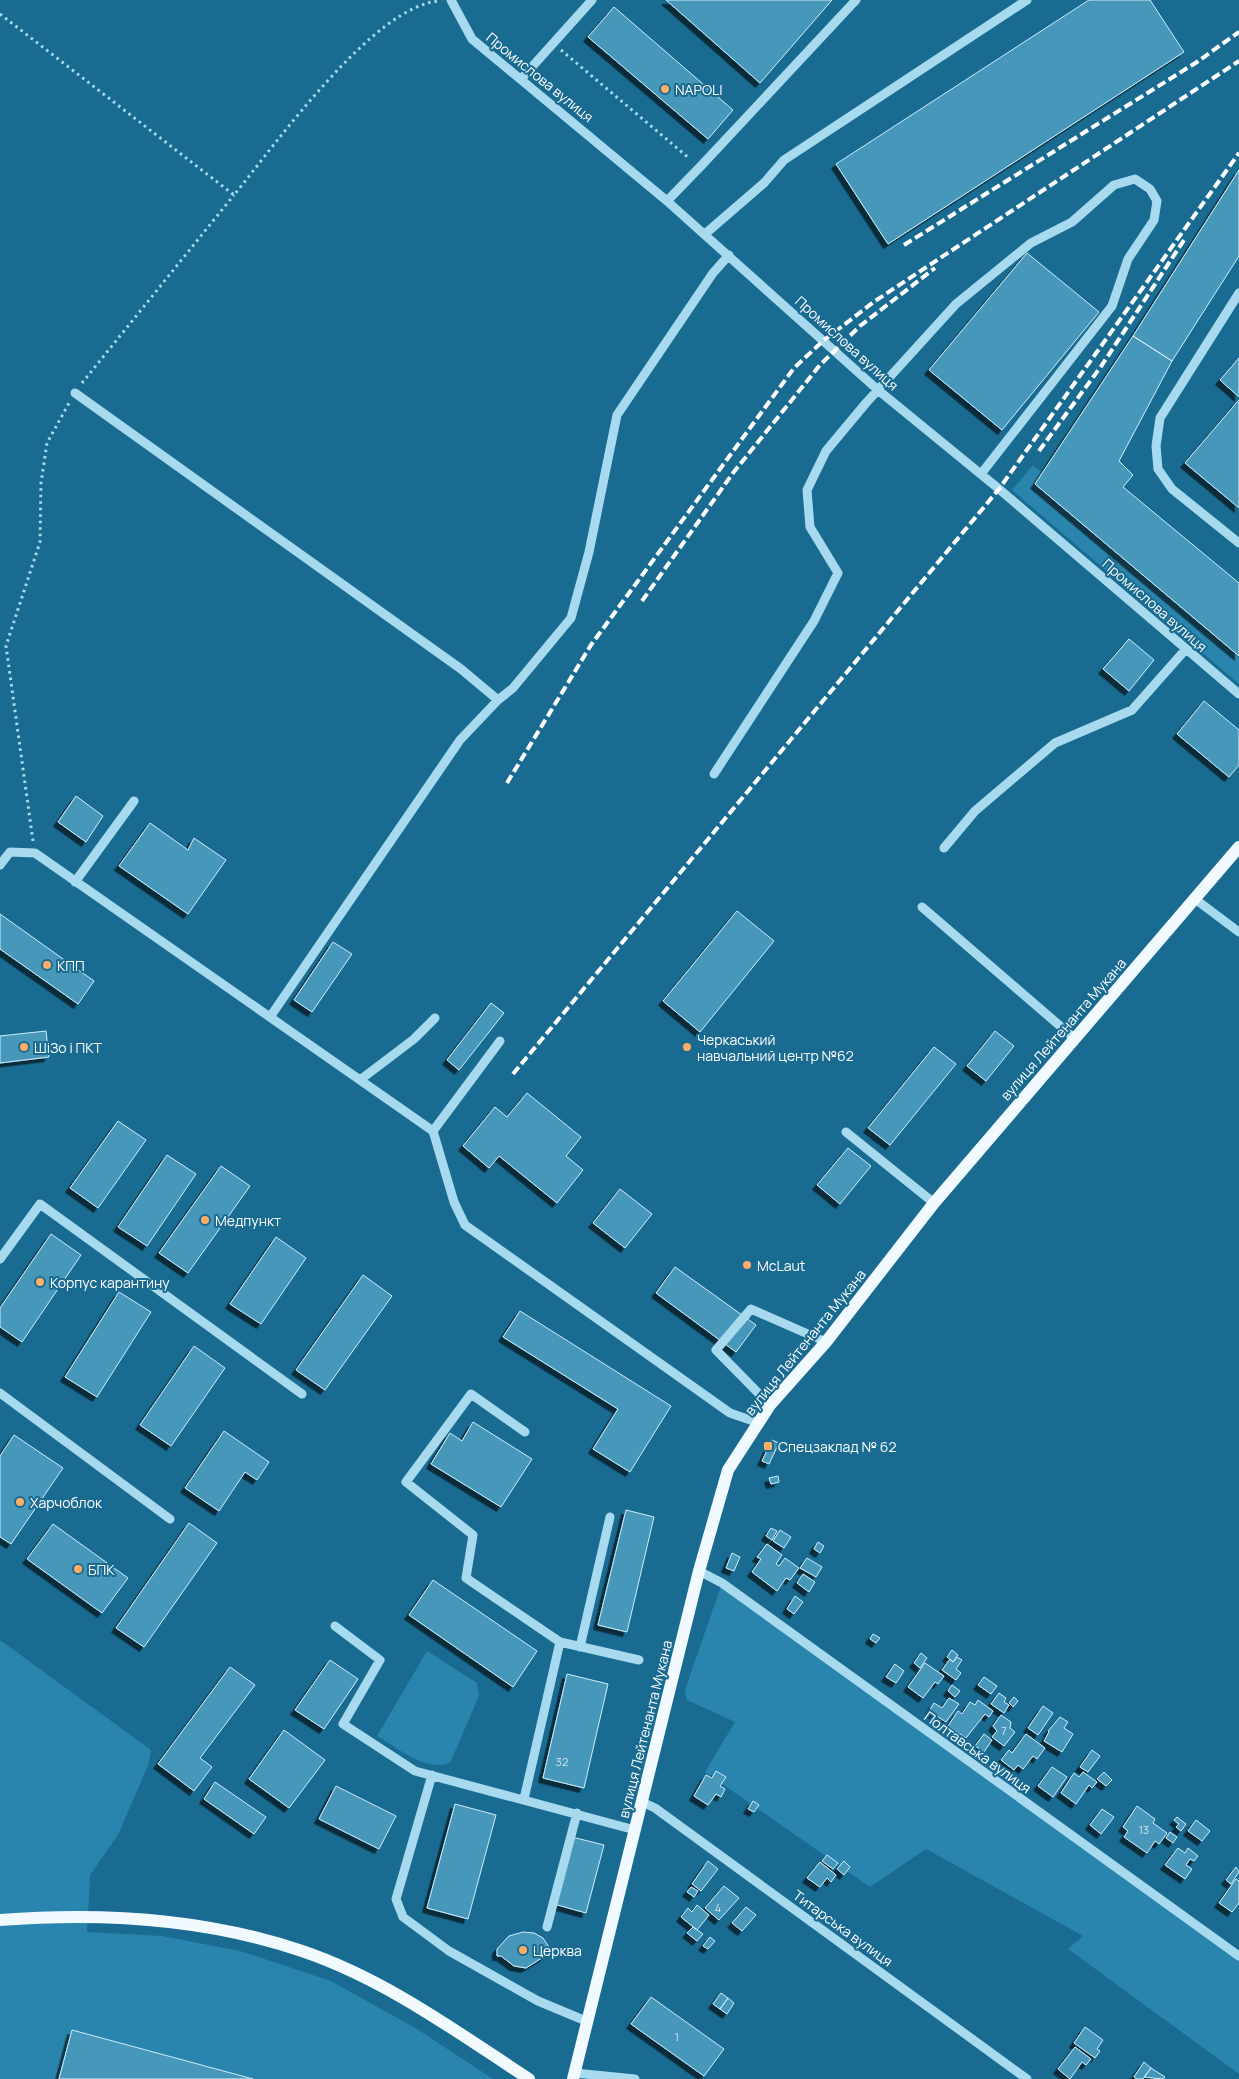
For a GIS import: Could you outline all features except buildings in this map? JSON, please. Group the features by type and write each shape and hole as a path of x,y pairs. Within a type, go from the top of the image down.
{"main road":[{"name":"вулиця Лейтенанта Мукана","path":"574,2076 586,2020 699,1571 728,1470 770,1405 826,1342 934,1203 1239,847"},
{"path":"0,1920 56,1916 140,1919 221,1930 294,1949 350,1971 395,1994 428,2013 529,2079"}],"street":[{"name":"Промислова вулиця","path":"451,0 472,39 522,78 667,201 878,390 981,474 1239,694"},
{"path":"522,78 592,0"},
{"path":"667,201 856,0"},
{"path":"704,234 764,183 784,160 1027,0"},
{"path":"714,774 814,621 838,573 810,527 807,490 826,451 956,304 1031,242 1072,222 1114,185 1135,179 1150,189 1157,201 1154,220 1128,259 1112,306 981,474"},
{"path":"270,1017 460,740 498,700 513,688 571,618 589,552 617,416 713,273 729,255"},
{"path":"1239,293 1160,418 1156,446 1158,469 1172,489 1239,543"},
{"path":"75,393 461,669 498,700"},
{"path":"944,848 975,811 1055,743 1132,710 1186,649"},
{"path":"75,882 134,801"},
{"path":"0,865 10,852 35,853 433,1130 454,1202 465,1225 730,1413 759,1423"},
{"path":"1195,899 1239,932"},
{"path":"922,908 1074,1038"},
{"path":"360,1080 414,1039 434,1018"},
{"path":"433,1130 500,1041"},
{"path":"846,1132 934,1203"},
{"path":"0,1259 40,1204 302,1394"},
{"path":"770,1405 716,1350 751,1309 826,1342"},
{"path":"0,1393 170,1520"},
{"path":"525,1432 471,1394 406,1482 473,1535 466,1578 560,1642 639,1660"},
{"path":"580,1647 610,1517"},
{"name":"Полтавська вулиця","path":"699,1571 722,1583 1239,1956"},
{"path":"335,1626 380,1660 343,1724 415,1771 635,1830"},
{"path":"524,1799 560,1642"},
{"path":"432,1775 396,1899 403,1917 449,1951 530,1997 586,2020"},
{"name":"Титарська вулиця","path":"642,1802 655,1808 1027,2079"},
{"path":"546,1927 577,1813"},
{"path":"574,2076 635,2079"}],"path":[{"path":"35,853 26,808 6,646 40,542 41,483 47,444 75,393 234,195 349,56 396,18 428,2 451,0"},
{"path":"0,14 234,195"},
{"path":"552,43 700,168"}],"shaded area":[{"path":"1033,465 1044,474 1035,484 1239,656 1239,684 1012,490"},
{"path":"722,1583 1239,1956 1239,2074 1068,1949 1083,1936 926,1849 870,1887 705,1772 735,1722 687,1700 685,1690"},
{"path":"0,1640 151,1750 149,1763 118,1835 90,1875 87,1932 162,1936 240,1951 331,1981 417,2029 493,2079 253,2079 72,2030 59,2079 0,2079"},
{"path":"427,1651 477,1683 479,1696 450,1763 441,1765 421,1762 377,1736"}],"railway":[{"path":"904,245 1197,62 1239,32"},
{"path":"507,783 591,645 794,368 823,341 875,301 1239,61"},
{"path":"513,1074 999,489 1239,153"},
{"path":"1039,451 1102,365 1186,237"},
{"path":"642,601 733,473 820,365 860,326 935,268"}],"place":[{"name":"NAPOLI","path":"665,89"},
{"name":"КПП","path":"47,965"},
{"name":"ШіЗо і ПКТ","path":"24,1047"},
{"name":"Черкаський навчальний центр №62","path":"687,1047"},
{"name":"Медпункт","path":"205,1220"},
{"name":"McLaut","path":"747,1265"},
{"name":"Корпус карантину","path":"40,1282"},
{"name":"Спецзаклад № 62","path":"768,1446"},
{"name":"Харчоблок","path":"20,1502"},
{"name":"БПК","path":"78,1569"},
{"name":"Церква","path":"523,1950"}]}
